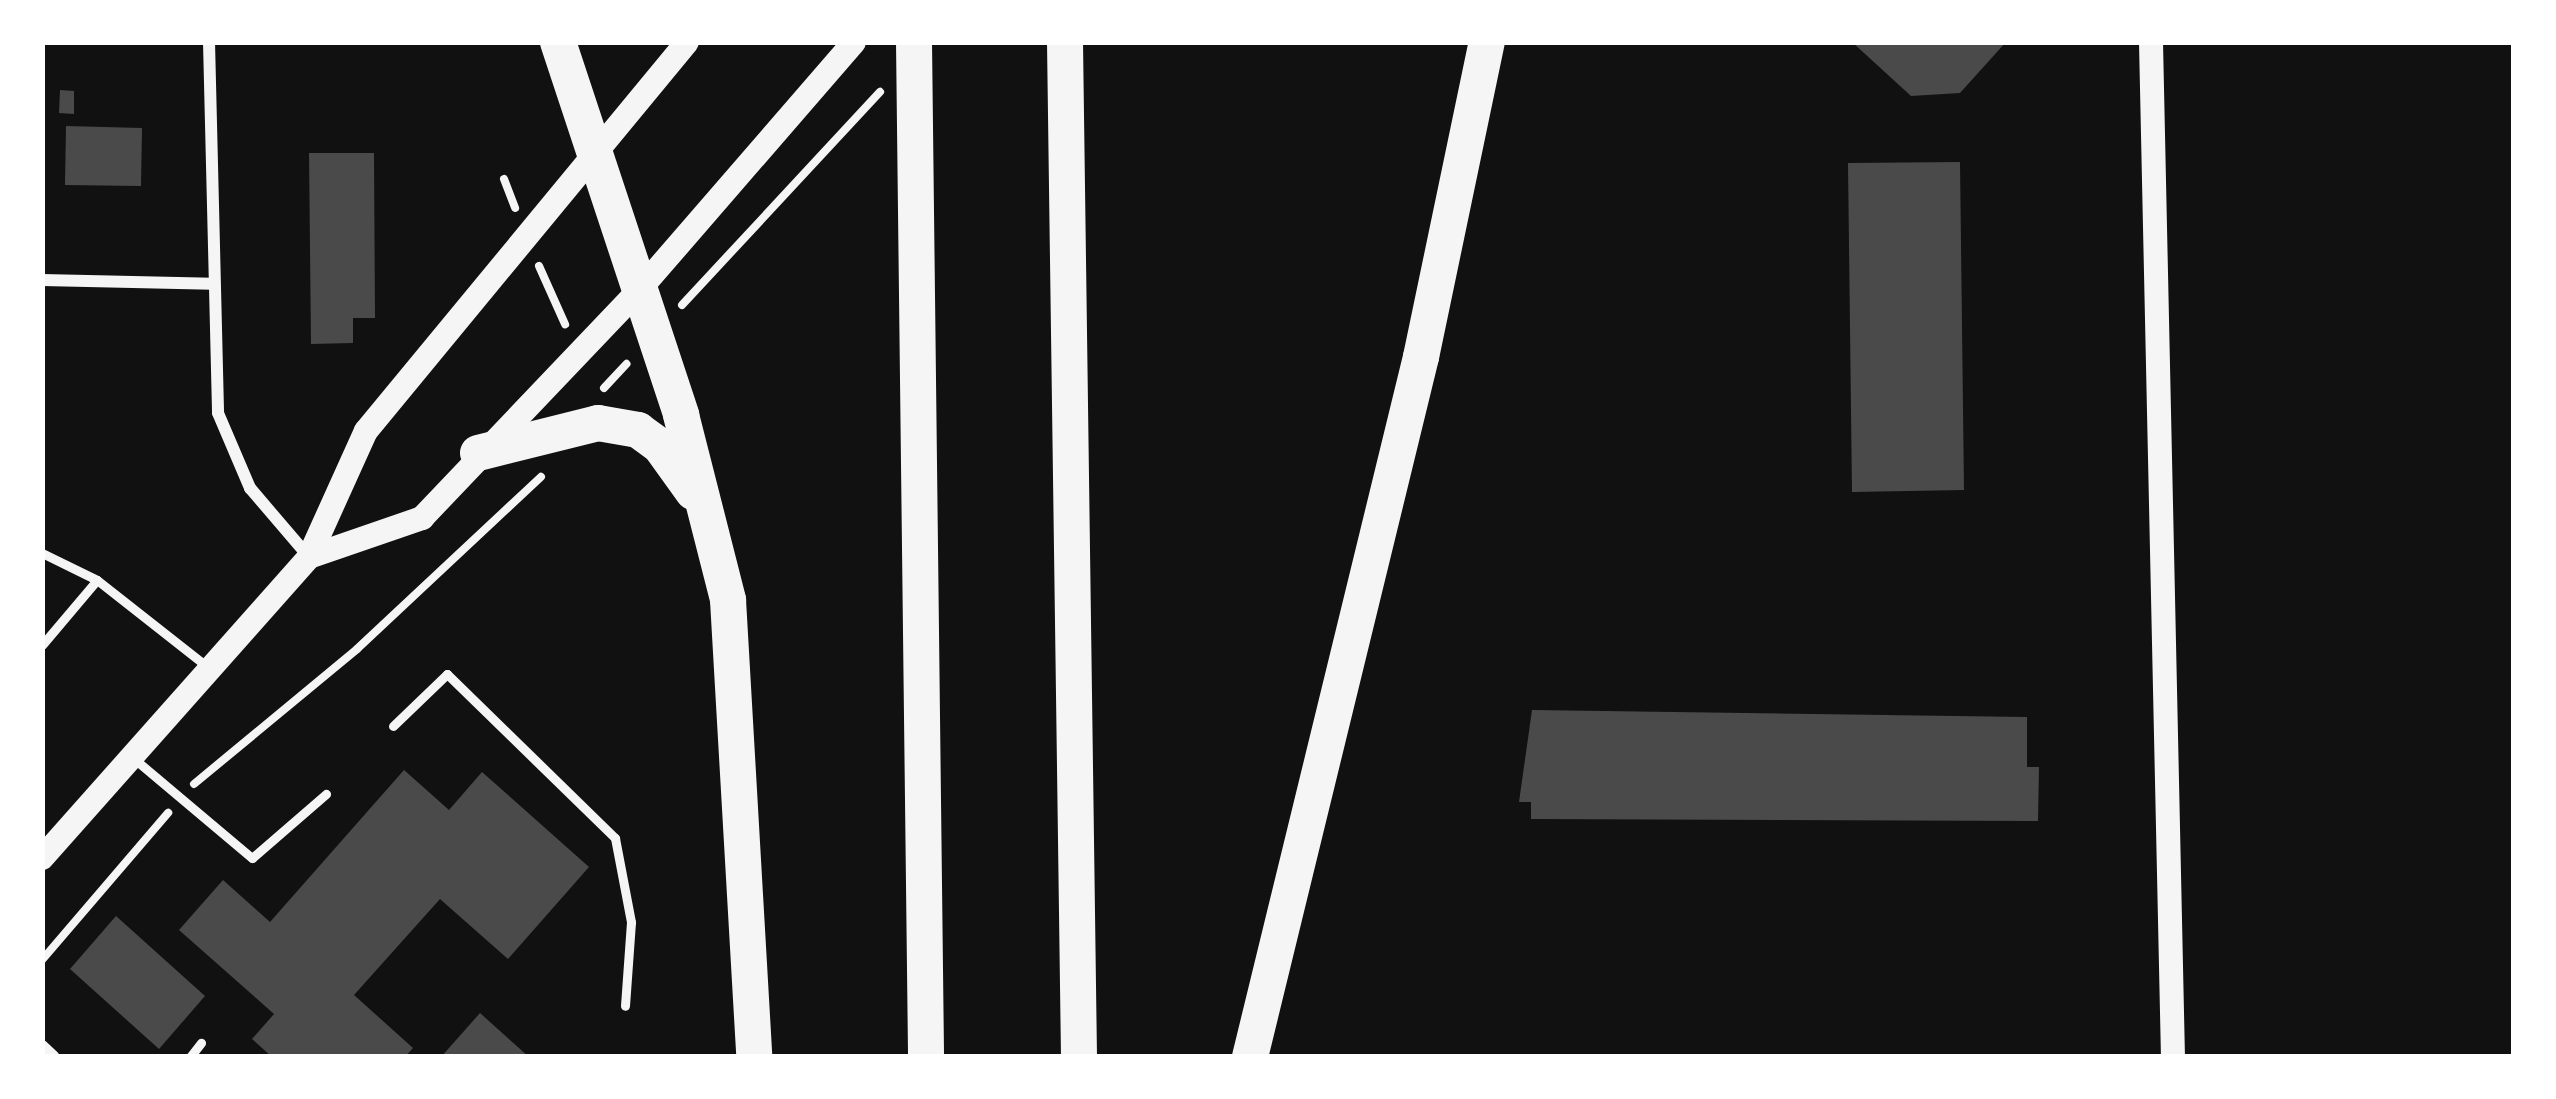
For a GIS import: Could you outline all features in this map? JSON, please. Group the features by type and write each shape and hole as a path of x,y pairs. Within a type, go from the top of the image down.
{"highway":[{"path":"558,42 591,154 641,288 710,515 740,714 754,1057"},
{"path":"914,42 926,1057"},
{"path":"1065,42 1079,1057"},
{"path":"1250,1057 1421,357 1487,42"},
{"path":"478,453 562,426 638,430 661,446 710,515"}],"main road":[{"path":"42,858 309,557 365,431 687,42"},
{"path":"309,557 422,518 478,453 641,288 854,42"},
{"path":"2152,42 2173,1057"}],"street":[{"path":"209,42 213,378 230,451 261,504 309,557"},
{"path":"42,280 212,284"},
{"path":"42,1046 54,1057"}],"lane":[{"path":"42,554 97,580 210,668"},
{"path":"42,645 97,580"},
{"path":"393,725 447,674 615,838 631,922 625,1006"},
{"path":"132,757 178,801 252,858 326,794"},
{"path":"190,1057 201,1043"}],"path":[{"path":"504,179 596,397 894,76"},
{"path":"42,960 178,801 546,474"}],"building":[{"path":"1852,42 2006,42 1960,93 1911,96"},
{"path":"60,90 74,91 74,114 59,113"},
{"path":"66,126 142,128 141,186 65,185"},
{"path":"309,153 374,153 375,318 353,318 353,343 311,344"},
{"path":"1960,162 1964,490 1852,492 1848,163"},
{"path":"1532,710 2027,717 2027,767 2039,767 2038,821 1531,819 1531,802 1519,802"},
{"path":"404,770 449,810 482,772 589,867 508,959 440,899 354,995 413,1048 405,1057 272,1057 252,1039 274,1014 179,930 223,880 270,922"},
{"path":"116,916 205,996 159,1049 70,969"},
{"path":"480,1013 529,1057 441,1057"}]}
